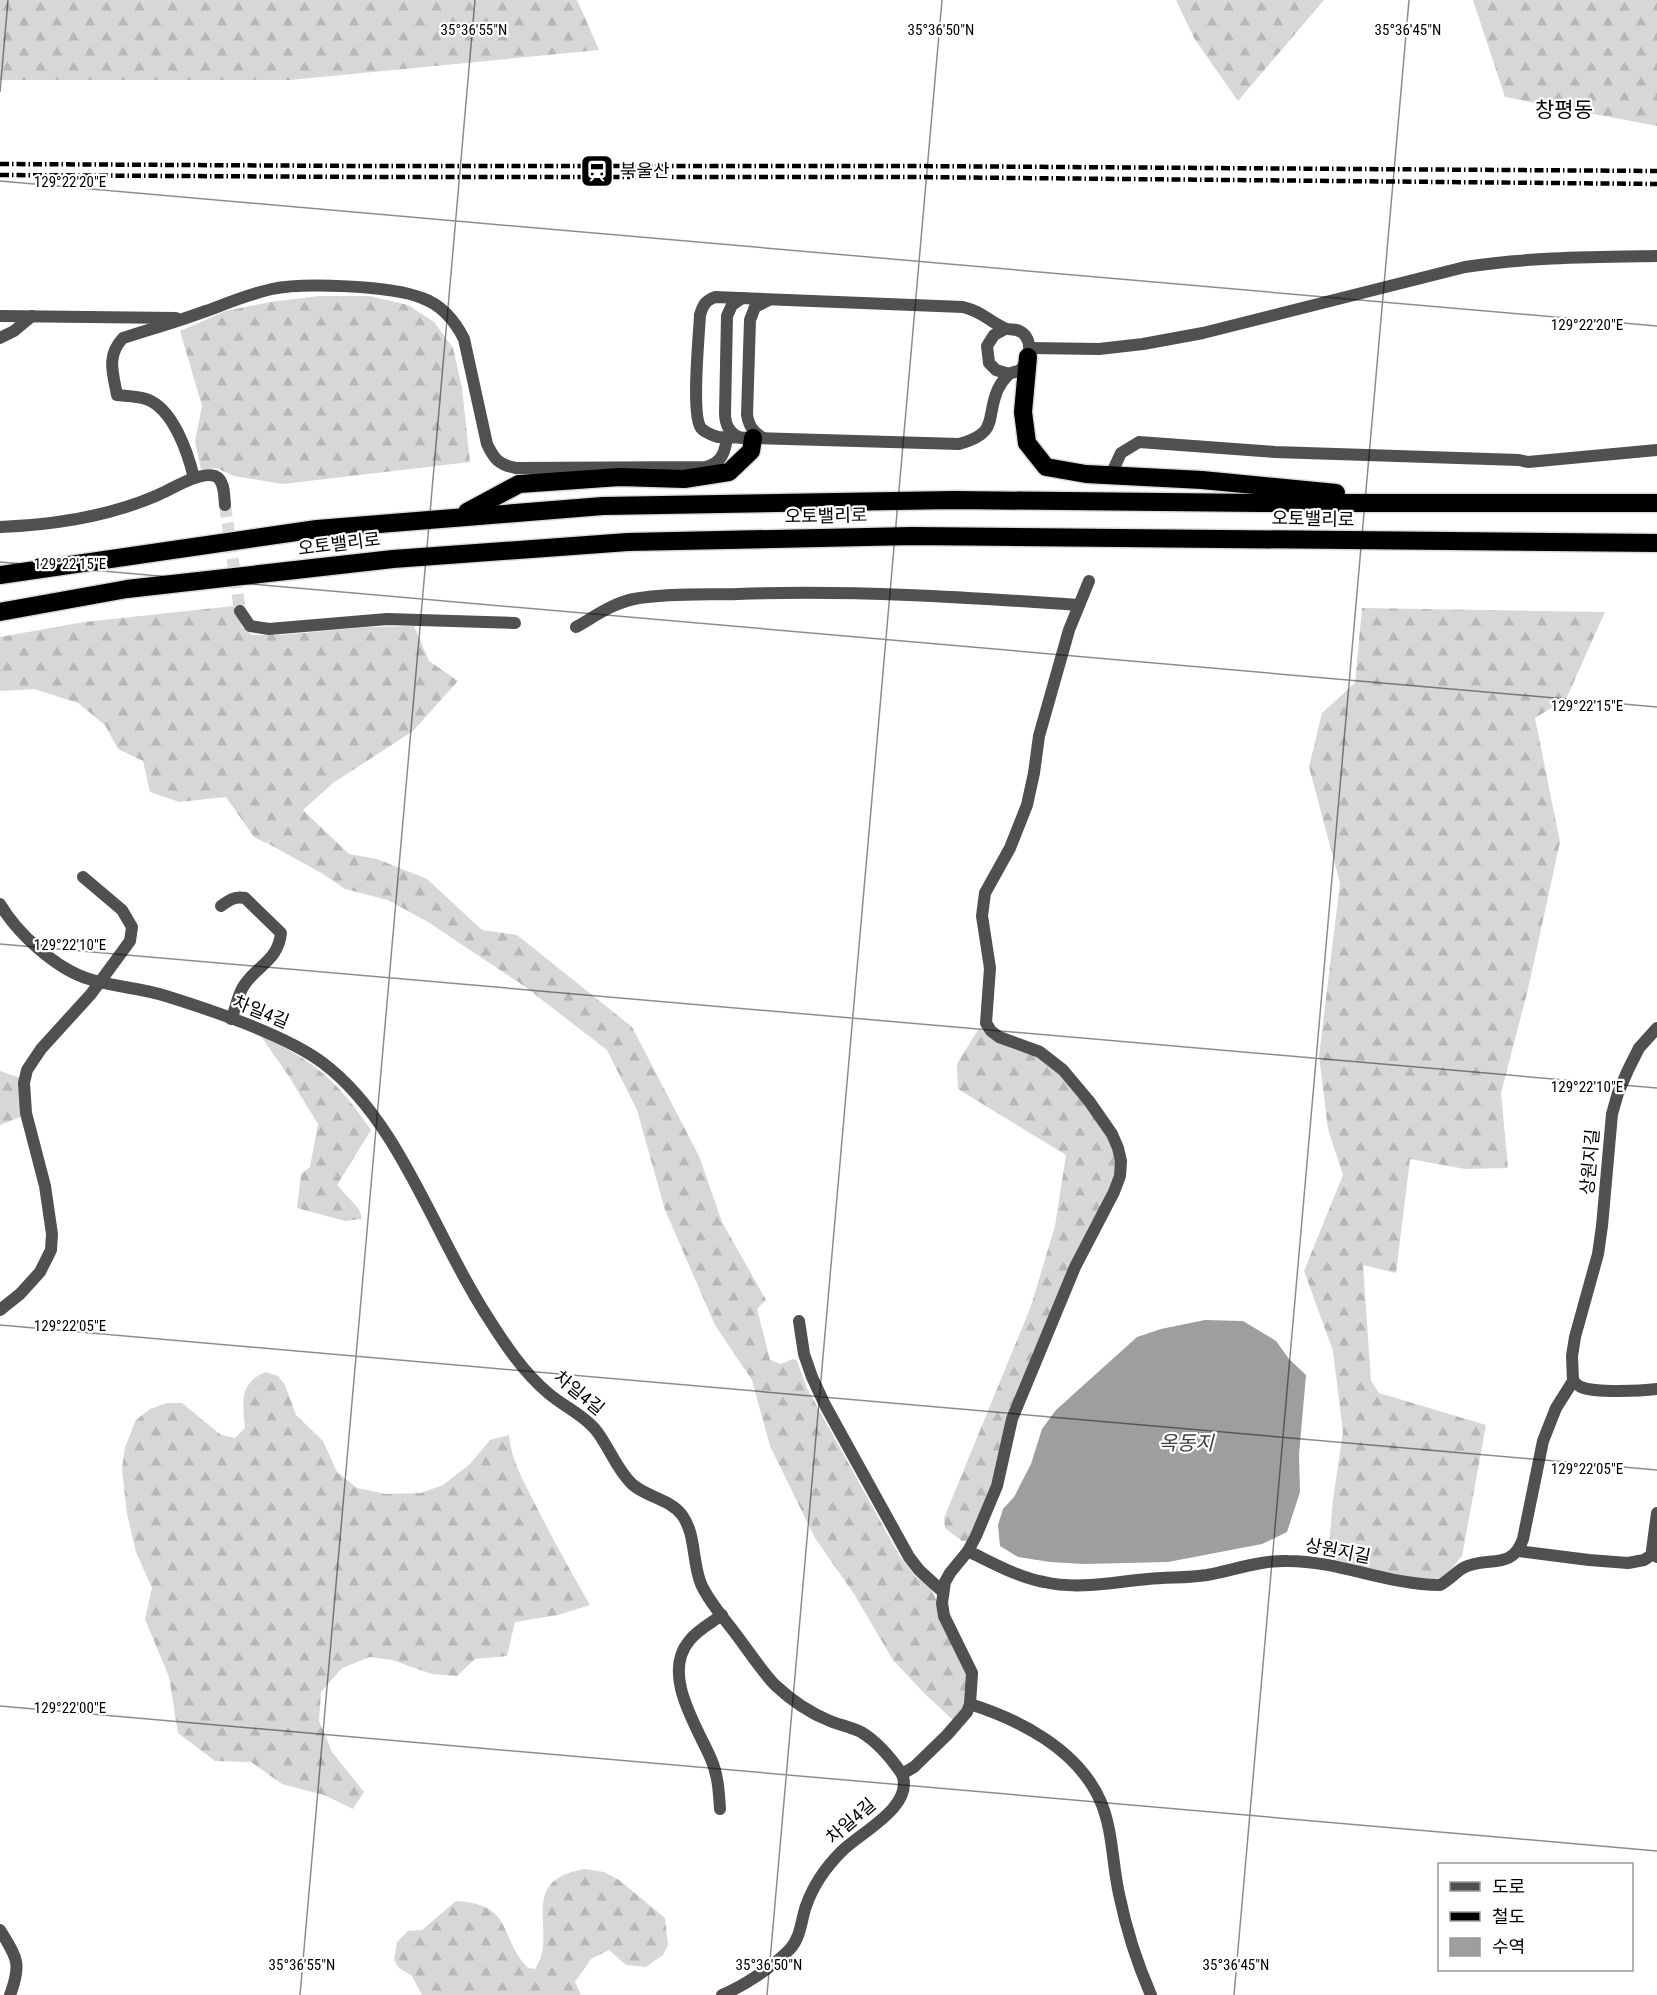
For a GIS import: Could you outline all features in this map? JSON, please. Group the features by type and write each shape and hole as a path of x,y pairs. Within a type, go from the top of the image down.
{"highway":[{"path":"1029,352 1023,411 1027,443 1046,467 1086,474 1202,480 1446,503"},
{"path":"455,518 519,484 620,477 684,479 729,472 751,451 752,438"},
{"name":"오토밸리로","path":"0,575 317,529 603,506 954,500 1657,503"},
{"name":"오토밸리로","path":"0,612 128,589 393,559 628,542 912,536 1657,543"}],"street":[{"path":"1029,352 1154,342 1203,333 1465,267 1501,261 1534,258 1657,256"},
{"path":"194,478 188,453 180,435 158,405 145,399 117,395 112,366 112,355 116,346 123,338 272,289 301,285 395,292 423,298 442,309 456,324 464,339 487,444 494,459 503,465 516,468 706,467 719,461 724,454 727,437"},
{"path":"1005,329 994,335 987,345 988,363 996,370 1009,374 1020,370 1029,352 1024,335 1017,330 1005,329 984,315 963,307 715,297 708,300 700,315 696,411 702,429 710,435 959,444 982,434 990,424 996,395 1009,374"},
{"path":"742,298 732,305 727,316 725,422 728,428 752,438"},
{"path":"752,438 756,434 748,425 747,415 750,320 755,307 771,299"},
{"path":"0,316 186,318"},
{"path":"0,338 14,331 32,316"},
{"path":"1114,468 1122,453 1139,442 1275,452 1528,462 1657,450"},
{"path":"0,527 68,520 107,512 156,496 205,475 216,477 223,487 225,505"},
{"path":"902,1774 914,1767 934,1748 961,1719 970,1704 972,1673 944,1616 943,1592 950,1573 968,1551 996,1486 1012,1419 1075,1267 1120,1176 1121,1161 1112,1134 1063,1070 1040,1052 999,1036 991,1031 986,1023 990,968 981,916 984,893 1010,848 1027,805 1039,736 1069,630 1089,581"},
{"path":"576,627 609,608 632,600 667,597 841,592 936,595 1078,605"},
{"path":"240,611 250,626 269,629 387,619 515,623"},
{"path":"0,1310 21,1294 40,1272 51,1250 51,1226 45,1186 26,1113 24,1083 27,1070 40,1049 128,947 132,927 122,910 84,877"},
{"path":"221,906 232,899 245,898 281,933 273,956 242,989 231,1019"},
{"name":"차일4길","path":"0,904 4,920 57,963 81,976 167,996 231,1019 298,1048 323,1063 351,1089 373,1116 399,1155 459,1271 486,1315 521,1364 546,1392 589,1423 634,1486 671,1505 684,1517 689,1527 701,1584 764,1671 789,1697 820,1716 861,1732 873,1740 902,1774 903,1787 895,1807 841,1852 819,1880 806,1906 798,1936 789,1950 753,1978 722,1995"},
{"name":"상원지길","path":"1573,1381 1572,1356 1575,1337 1598,1254 1612,1114 1618,1093 1639,1048 1657,1028"},
{"path":"799,1321 804,1354 825,1405 905,1551 919,1570 943,1592"},
{"path":"1657,1389 1589,1389 1580,1387 1573,1381 1556,1408 1544,1441 1523,1539 1518,1551 1628,1563 1644,1560 1655,1555 1652,1544 1657,1513"},
{"name":"상원지길","path":"968,1551 1025,1577 1055,1584 1085,1586 1202,1575 1284,1561 1303,1561 1403,1582 1440,1585 1463,1568 1478,1563 1505,1560 1518,1551"},
{"path":"720,1809 717,1780 711,1759 685,1704 680,1673 684,1649 688,1642 722,1615"},
{"path":"970,1704 996,1713 1034,1733 1065,1755 1084,1775 1100,1800 1110,1832 1119,1896 1141,1972 1151,1995"},
{"path":"0,1930 15,1955 18,1966 18,1973 10,1995"}],"green space":[{"path":"0,0 577,0 599,50 290,80 0,80"},
{"path":"1176,0 1324,0 1238,101 1194,38"},
{"path":"1473,0 1657,0 1657,126 1505,97"},
{"path":"320,296 369,296 408,305 434,322 453,348 462,388 470,462 283,484 234,476 216,468 201,470 195,441 202,406 180,331 226,311 270,302"},
{"path":"234,606 242,627 252,635 414,626 429,661 458,681 413,731 333,783 303,810 349,854 377,859 427,879 482,930 517,935 632,1027 699,1156 722,1222 766,1300 757,1309 770,1360 781,1364 793,1359 797,1361 807,1388 899,1555 915,1576 930,1586 965,1664 969,1687 962,1712 954,1721 893,1660 854,1594 815,1538 770,1446 752,1380 715,1325 665,1210 637,1110 607,1050 524,986 428,922 388,900 345,889 267,843 272,838 266,843 254,837 226,797 179,802 150,792 143,761 118,749 105,725 78,703 34,689 0,691 0,637 84,622"},
{"path":"1362,608 1605,612 1566,699 1535,718 1560,842 1528,989 1501,1093 1508,1168 1465,1169 1410,1159 1396,1273 1363,1265 1371,1381 1379,1393 1486,1425 1462,1556 1445,1574 1429,1579 1367,1568 1328,1558 1333,1500 1343,1432 1333,1351 1304,1271 1343,1175 1328,1129 1319,1056 1340,883 1309,767 1322,713 1355,683"},
{"path":"978,1030 1011,1040 1055,1068 1077,1092 1102,1128 1114,1151 1116,1166 1115,1175 969,1541 962,1541 945,1528 944,1518 1031,1306 1055,1226 1066,1155 958,1089 957,1064"},
{"path":"260,1035 296,1054 323,1074 347,1097 371,1130 337,1185 359,1209 362,1219 345,1221 297,1208 301,1174 310,1167 318,1124"},
{"path":"0,1071 21,1078 23,1116 0,1125"},
{"path":"266,1372 278,1376 285,1385 296,1415 323,1441 337,1472 357,1488 386,1494 421,1493 443,1485 470,1464 490,1440 509,1435 512,1453 522,1479 590,1605 558,1615 515,1622 507,1656 475,1659 457,1676 432,1674 392,1660 370,1657 342,1668 321,1692 319,1721 332,1752 364,1792 353,1809 324,1795 282,1784 251,1762 215,1761 178,1733 169,1677 145,1619 152,1588 136,1552 127,1514 122,1469 125,1447 136,1420 150,1409 167,1403 182,1403 221,1435 235,1438 245,1428 243,1402 247,1388 251,1382"},
{"path":"585,1869 604,1872 619,1880 665,1918 668,1945 663,1955 646,1967 626,1965 609,1950 591,1959 575,1982 581,1995 422,1995 412,1976 399,1968 394,1960 397,1942 408,1931 422,1930 456,1901 475,1904 488,1909 497,1916 519,1957 528,1968 535,1969 541,1955 545,1896 551,1884 563,1875"}],"water":[{"name":"옥동지","path":"1205,1320 1243,1321 1276,1341 1289,1359 1306,1375 1299,1455 1300,1492 1287,1532 1262,1544 1168,1562 1084,1564 1050,1562 1018,1557 1000,1546 998,1525 1003,1509 1014,1497 1031,1464 1042,1429 1056,1410 1137,1337 1161,1329"}],"tunnel":[{"path":"225,505 240,611"}],"railway":[{"path":"0,164 911,166 1657,171"},
{"path":"0,175 911,177 1657,184"}],"place":[{"name":"북울산","path":"597,171"}],"district":[{"name":"창평동","path":"1564,110"}]}
